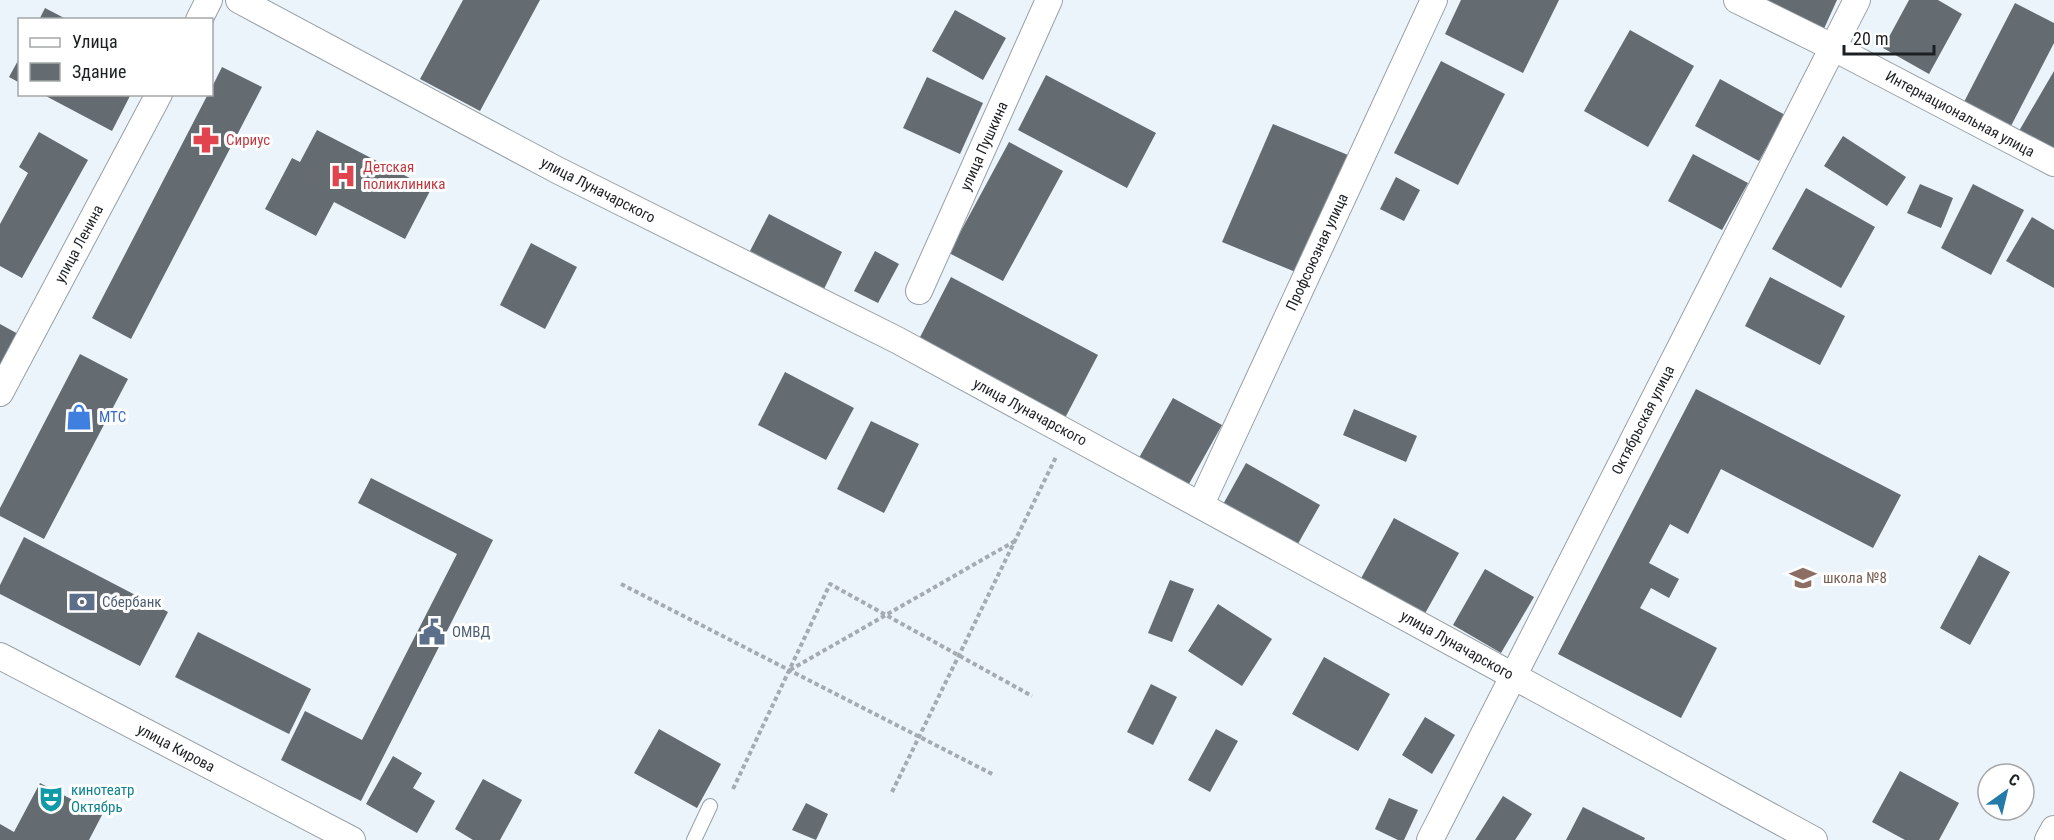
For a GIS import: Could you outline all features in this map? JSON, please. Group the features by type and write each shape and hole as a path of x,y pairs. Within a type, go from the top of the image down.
{"street":[{"path":"200,18 209,0"},
{"name":"улица Луначарского","path":"239,0 557,170 897,340 1814,840"},
{"name":"улица Пушкина","path":"919,291 1049,0"},
{"name":"Профсоюзная улица","path":"1201,504 1434,0"},
{"name":"Интернациональная улица","path":"1737,0 2054,163"},
{"name":"Октябрьская улица","path":"1430,840 1857,0"},
{"name":"улица Ленина","path":"0,393 158,96"},
{"name":"улица Кирова","path":"0,656 352,840"},
{"path":"2048,840 2054,829"}],"lane":[{"path":"694,840 710,806"}],"path":[{"path":"892,792 1068,432"},
{"path":"789,671 1015,541"},
{"path":"621,584 994,775"},
{"path":"733,789 830,584 1032,696"}],"building":[{"path":"463,0 540,0 480,111 420,79"},
{"path":"1461,0 1559,0 1523,73 1445,34"},
{"path":"1755,0 1837,0 1823,31"},
{"path":"1909,0 1938,0 1962,14 1929,74 1883,48"},
{"path":"2015,3 2054,23 2054,43 2011,126 1964,102"},
{"path":"45,8 64,18 40,18"},
{"path":"955,10 1006,38 983,80 932,51"},
{"path":"1630,30 1694,66 1648,147 1584,111"},
{"path":"18,61 18,82 9,77"},
{"path":"1441,61 1505,94 1458,185 1394,153"},
{"path":"222,67 262,87 131,339 92,318 207,96 213,96 213,85"},
{"path":"2054,71 2054,151 2019,131"},
{"path":"1046,75 1156,133 1127,188 1018,130"},
{"path":"927,77 983,103 960,154 903,128"},
{"path":"1720,79 1785,115 1759,161 1695,126"},
{"path":"46,96 130,96 112,131"},
{"path":"1273,124 1348,155 1298,273 1222,242"},
{"name":"Детская поликлиника","path":"317,130 431,189 405,239 334,202 316,236 265,209 292,158 300,162"},
{"path":"39,132 88,160 22,278 0,266 0,224 28,173 19,167"},
{"path":"1843,136 1906,177 1887,206 1824,166"},
{"path":"1009,142 1063,171 1003,281 949,253"},
{"path":"1693,154 1748,183 1722,230 1668,201"},
{"path":"1396,177 1420,190 1404,221 1380,209"},
{"path":"1920,184 1953,198 1941,228 1907,213"},
{"path":"1973,184 2024,210 1991,275 1941,248"},
{"path":"1806,188 1875,227 1841,288 1772,249"},
{"path":"769,214 842,252 824,289 750,251"},
{"path":"2032,217 2054,230 2054,288 2006,261"},
{"path":"531,243 577,267 545,329 500,305"},
{"path":"875,251 899,264 878,303 854,291"},
{"path":"951,277 1098,355 1065,418 918,341"},
{"path":"1770,277 1845,316 1820,365 1745,326"},
{"path":"0,324 20,335 0,371"},
{"path":"80,354 128,379 44,539 0,516 0,508"},
{"path":"785,372 854,408 826,460 758,425"},
{"path":"1696,389 1901,495 1873,548 1721,469 1688,534 1670,524 1649,563 1679,579 1669,598 1651,588 1640,608 1717,648 1681,718 1558,654"},
{"path":"1173,398 1222,425 1185,491 1136,463"},
{"path":"1354,409 1417,436 1406,462 1343,435"},
{"path":"871,421 919,444 884,513 837,489"},
{"path":"1246,463 1320,505 1295,549 1221,508"},
{"name":"ОМВД","path":"371,478 493,540 361,801 281,760 305,711 362,740 457,554 358,503"},
{"path":"1394,518 1459,553 1423,617 1359,582"},
{"path":"24,537 168,612 140,666 0,594 0,585"},
{"path":"1979,555 2010,572 1970,645 1940,628"},
{"path":"1485,569 1534,597 1501,653 1453,625"},
{"path":"1170,580 1194,589 1172,642 1148,633"},
{"path":"1218,604 1272,639 1242,686 1188,651"},
{"path":"198,632 311,689 289,734 175,677"},
{"path":"1324,657 1390,694 1358,751 1292,714"},
{"path":"1151,684 1177,697 1153,745 1127,732"},
{"path":"1425,717 1455,735 1432,774 1402,755"},
{"path":"659,729 721,764 697,808 634,773"},
{"path":"1216,729 1238,741 1210,792 1188,780"},
{"path":"393,756 422,773 413,788 435,801 417,833 366,804"},
{"path":"1900,771 1959,803 1939,840 1905,840 1872,822"},
{"path":"483,779 522,800 500,840 473,840 455,829"},
{"name":"кинотеатр Октябрь","path":"40,783 102,815 89,840 0,840 0,824 14,832"},
{"path":"1503,796 1532,814 1515,840 1475,840"},
{"path":"1389,798 1418,810 1404,840 1398,840 1375,829"},
{"path":"806,803 828,814 816,840 792,830"},
{"path":"1583,807 1645,838 1644,840 1566,840"}],"place":[{"name":"Сириус","path":"206,140"},
{"name":"Детская поликлиника","path":"343,176"},
{"name":"МТС","path":"79,417"},
{"name":"школа №8","path":"1803,578"},
{"name":"Сбербанк","path":"82,602"},
{"name":"ОМВД","path":"432,632"},
{"name":"кинотеатр Октябрь","path":"51,799"}]}
